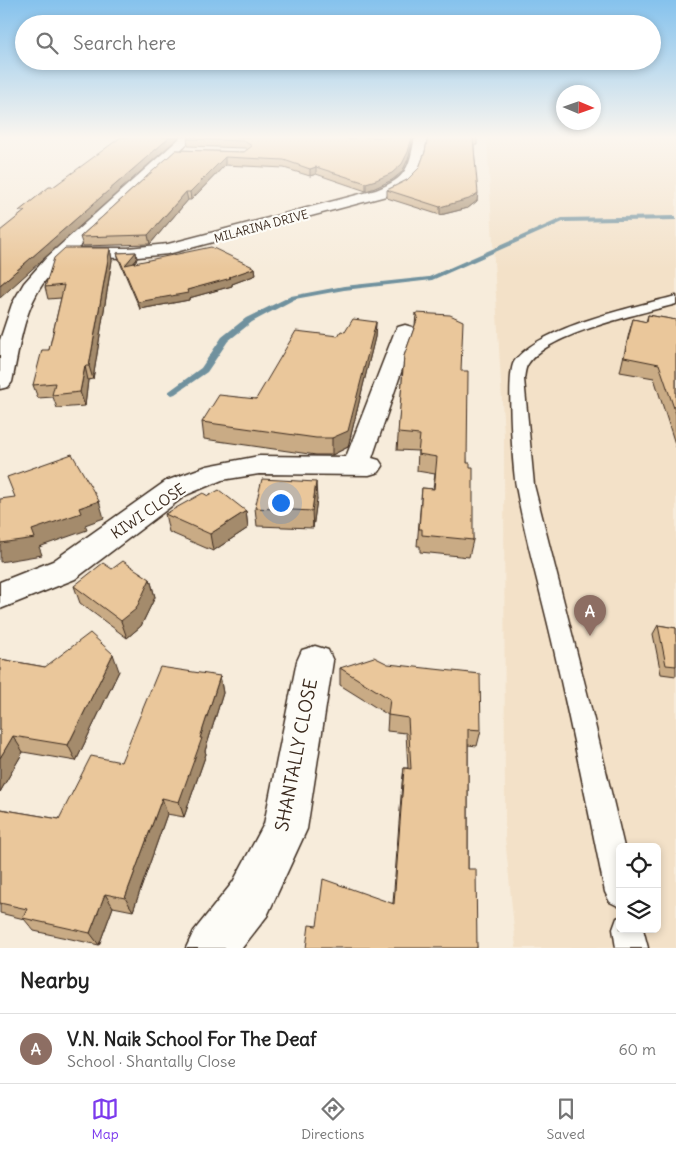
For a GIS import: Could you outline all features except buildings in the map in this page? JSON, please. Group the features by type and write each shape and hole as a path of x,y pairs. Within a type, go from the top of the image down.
{"street":[{"path":"0,382 26,295 44,271 63,252 140,181"},
{"name":"MILARINA DRIVE","path":"63,252 128,253 168,249 381,193 397,188 404,181"},
{"name":"KIWI CLOSE","path":"0,596 64,570 176,488 217,472 259,465 363,466 405,331"},
{"name":"SHANTALLY CLOSE","path":"211,948 250,899 285,829 315,661"}],"lane":[{"path":"619,888 582,720 525,484 517,379 519,365 529,353 550,341 574,330 676,300"},
{"path":"629,933 632,948"}],"shaded area":[{"path":"490,181 676,181 676,948 516,948 505,837 504,436"}],"waterway":[{"path":"172,392 204,370 225,339 249,320 293,297 344,288 430,279 562,220 676,218"}],"place":[{"name":"V.N. Naik School For The Deaf","path":"590,636"}]}
